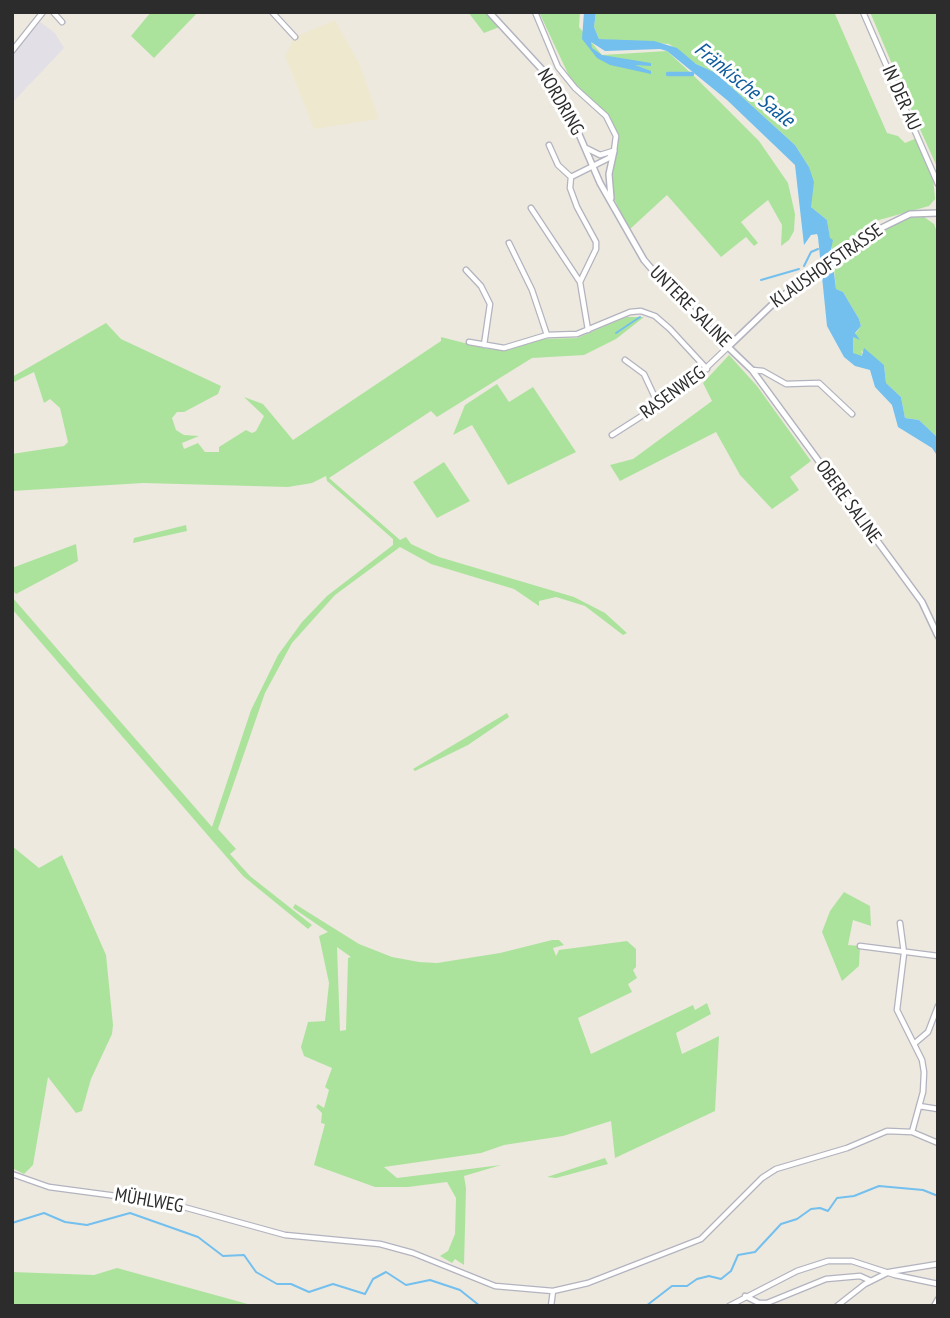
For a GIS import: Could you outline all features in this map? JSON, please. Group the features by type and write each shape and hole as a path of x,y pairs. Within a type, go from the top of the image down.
{"main road":[{"name":"NORDRING","path":"489,12 549,77 593,166"},
{"path":"611,201 609,174 614,151"},
{"name":"UNTERE SALINE","path":"593,166 644,260 675,296 752,370"},
{"name":"KLAUSHOFSTRASSE","path":"729,346 751,323 801,282 869,233 910,215 938,214"},
{"name":"OBERE SALINE","path":"752,370 922,602 938,636"}],"street":[{"path":"12,51 43,12"},
{"path":"53,12 62,22"},
{"path":"272,12 295,37"},
{"path":"536,12 558,67 575,88 606,116 616,136 614,151 602,163 571,177"},
{"name":"IN DER AU","path":"863,12 938,184"},
{"path":"549,145 558,166 571,177"},
{"path":"585,147 600,155 614,151"},
{"path":"571,177 570,188 577,207 596,242 596,249 580,282"},
{"path":"530,208 580,282 588,330"},
{"path":"509,243 533,290 547,335"},
{"path":"466,270 481,286 490,304 484,345"},
{"path":"469,342 504,348 547,335 577,334 630,312 641,311 655,316 670,328 707,369"},
{"name":"RASENWEG","path":"612,435 659,406 707,369 729,346"},
{"path":"625,360 644,374 659,406"},
{"path":"752,370 763,371 786,384 819,383 852,414"},
{"path":"900,923 904,953 896,1004 915,1043 924,1072 912,1132 938,1143"},
{"path":"860,946 938,957"},
{"path":"915,1043 928,1032 938,1006"},
{"path":"919,1107 938,1109"},
{"name":"MÜHLWEG","path":"12,1174 49,1187 169,1203 285,1236 380,1244 413,1253 495,1286 553,1290 588,1283 701,1239 762,1178 776,1168 847,1148 887,1131 912,1132"},
{"path":"729,1306 745,1296 828,1261 852,1261 938,1284"},
{"path":"837,1306 871,1281 889,1272 938,1265"},
{"path":"745,1296 759,1303 767,1303 826,1279 860,1276 871,1281"},
{"path":"551,1306 553,1290"},
{"path":"934,1306 938,1299"}],"shaded area":[{"path":"335,20 360,65 379,119 314,129 285,56 295,37"},
{"path":"40,22 55,33 64,48 12,103 12,54"}],"green space":[{"path":"151,12 198,12 154,58 131,36"},
{"path":"468,12 492,12 502,26 484,33"},
{"path":"539,12 580,12 579,27 602,55 667,51 759,141 788,183 795,214 794,231 789,240 781,246 782,225 768,200 741,222 758,243 754,246 746,237 721,257 667,195 629,230 610,190 616,135 603,113 570,78"},
{"path":"596,12 838,12 835,14 887,133 898,136 905,143 917,138 933,176 935,199 929,206 879,220 832,253 827,220 811,207 809,167 795,145 716,73 696,64 669,44 599,39 594,27"},
{"path":"870,12 938,12 938,169 914,116"},
{"path":"924,217 934,224 938,235 938,438 919,420 905,418 901,397 886,383 884,365 867,353 861,351 863,355 859,357 853,354 853,337 861,326 843,292 836,289 834,268 880,229 907,218"},
{"path":"626,317 644,317 616,339 584,355 532,358 437,417 431,411 329,478 400,540 406,537 411,544 439,557 574,597 605,613 627,633 623,635 585,606 556,597 539,601 539,606 514,589 431,564 400,547 335,595 292,643 265,693 218,829 236,849 230,854 250,876 312,925 308,929 243,876 12,609 12,597 212,827 251,710 278,655 302,622 327,596 393,545 393,539 327,481 326,476 312,483 288,487 143,483 12,491 12,454 64,446 68,442 60,408 50,399 44,403 34,372 12,383 12,377 106,323 121,339 221,386 218,394 184,412 177,412 172,418 176,430 184,435 199,436 182,443 184,449 198,443 205,452 219,452 219,447 246,430 252,433 256,431 264,416 244,397 263,404 293,440 441,341 441,337 488,349 507,350 539,339 577,338"},
{"path":"729,355 757,386 811,461 790,477 799,490 772,509 740,475 716,432 620,481 610,465 633,459 712,401 703,383"},
{"path":"497,384 509,402 533,387 576,452 508,485 472,425 453,435 465,405"},
{"path":"444,462 470,501 437,518 413,482"},
{"path":"186,525 187,531 133,543 134,538"},
{"path":"76,544 78,561 16,594 12,590 12,568"},
{"path":"507,713 509,717 468,745 415,771 413,769"},
{"path":"12,846 39,868 62,855 106,955 113,1025 112,1034 91,1079 82,1111 76,1113 48,1077 33,1165 24,1174 12,1168"},
{"path":"844,892 870,906 871,926 853,920 848,945 860,946 859,966 842,981 822,932 830,911"},
{"path":"295,904 359,944 392,957 419,962 437,963 500,953 552,940 559,940 564,945 553,948 556,956 559,950 627,941 636,949 636,967 633,970 637,978 628,984 632,992 578,1018 591,1054 693,1005 695,1010 707,1003 711,1014 676,1033 682,1054 719,1036 715,1111 615,1158 611,1121 563,1136 504,1145 481,1153 384,1167 397,1178 501,1165 464,1176 464,1265 455,1259 452,1263 440,1256 448,1251 455,1234 456,1198 447,1182 408,1187 375,1187 314,1165 325,1124 321,1123 322,1113 316,1107 318,1104 324,1108 329,1090 325,1087 332,1068 304,1056 301,1047 308,1022 325,1021 329,983 319,936 328,932 293,908","holes":["337,947 351,957 348,958 346,1030 340,1031"]},
{"path":"605,1158 608,1164 556,1178 547,1177"},
{"path":"117,1268 255,1306 12,1306 12,1272 94,1275"}],"water":[{"path":"584,12 596,12 594,27 599,39 654,41 677,48 696,64 716,73 795,145 809,167 814,182 811,207 827,220 830,238 833,240 831,249 836,289 843,292 861,326 855,333 860,340 853,337 853,353 862,356 864,348 884,365 886,383 901,397 905,418 919,420 938,438 938,457 932,448 898,427 892,405 875,387 870,370 855,366 844,357 827,326 818,237 817,234 811,235 804,245 795,165 727,100 667,51 605,51 591,42 592,48 602,55 651,63 651,66 635,65 651,71 651,74 610,65 597,58 582,39"}],"waterway":[{"path":"668,74 692,74"},
{"path":"804,266 811,252 818,249"},
{"path":"761,280 799,269"},
{"path":"616,333 640,317"},
{"path":"646,1306 672,1286 687,1286 697,1279 709,1276 721,1279 731,1271 738,1255 755,1252 781,1224 797,1219 811,1209 828,1211 837,1198 854,1196 879,1186 923,1190 938,1196"},
{"path":"12,1223 44,1213 65,1222 87,1225 130,1213 198,1237 223,1256 244,1255 256,1272 277,1284 291,1284 309,1292 333,1284 365,1294 373,1279 386,1272 406,1285 430,1280 460,1290 480,1306"}],"water label":[{"name":"Fränkische Saale","path":"744,85"}]}
